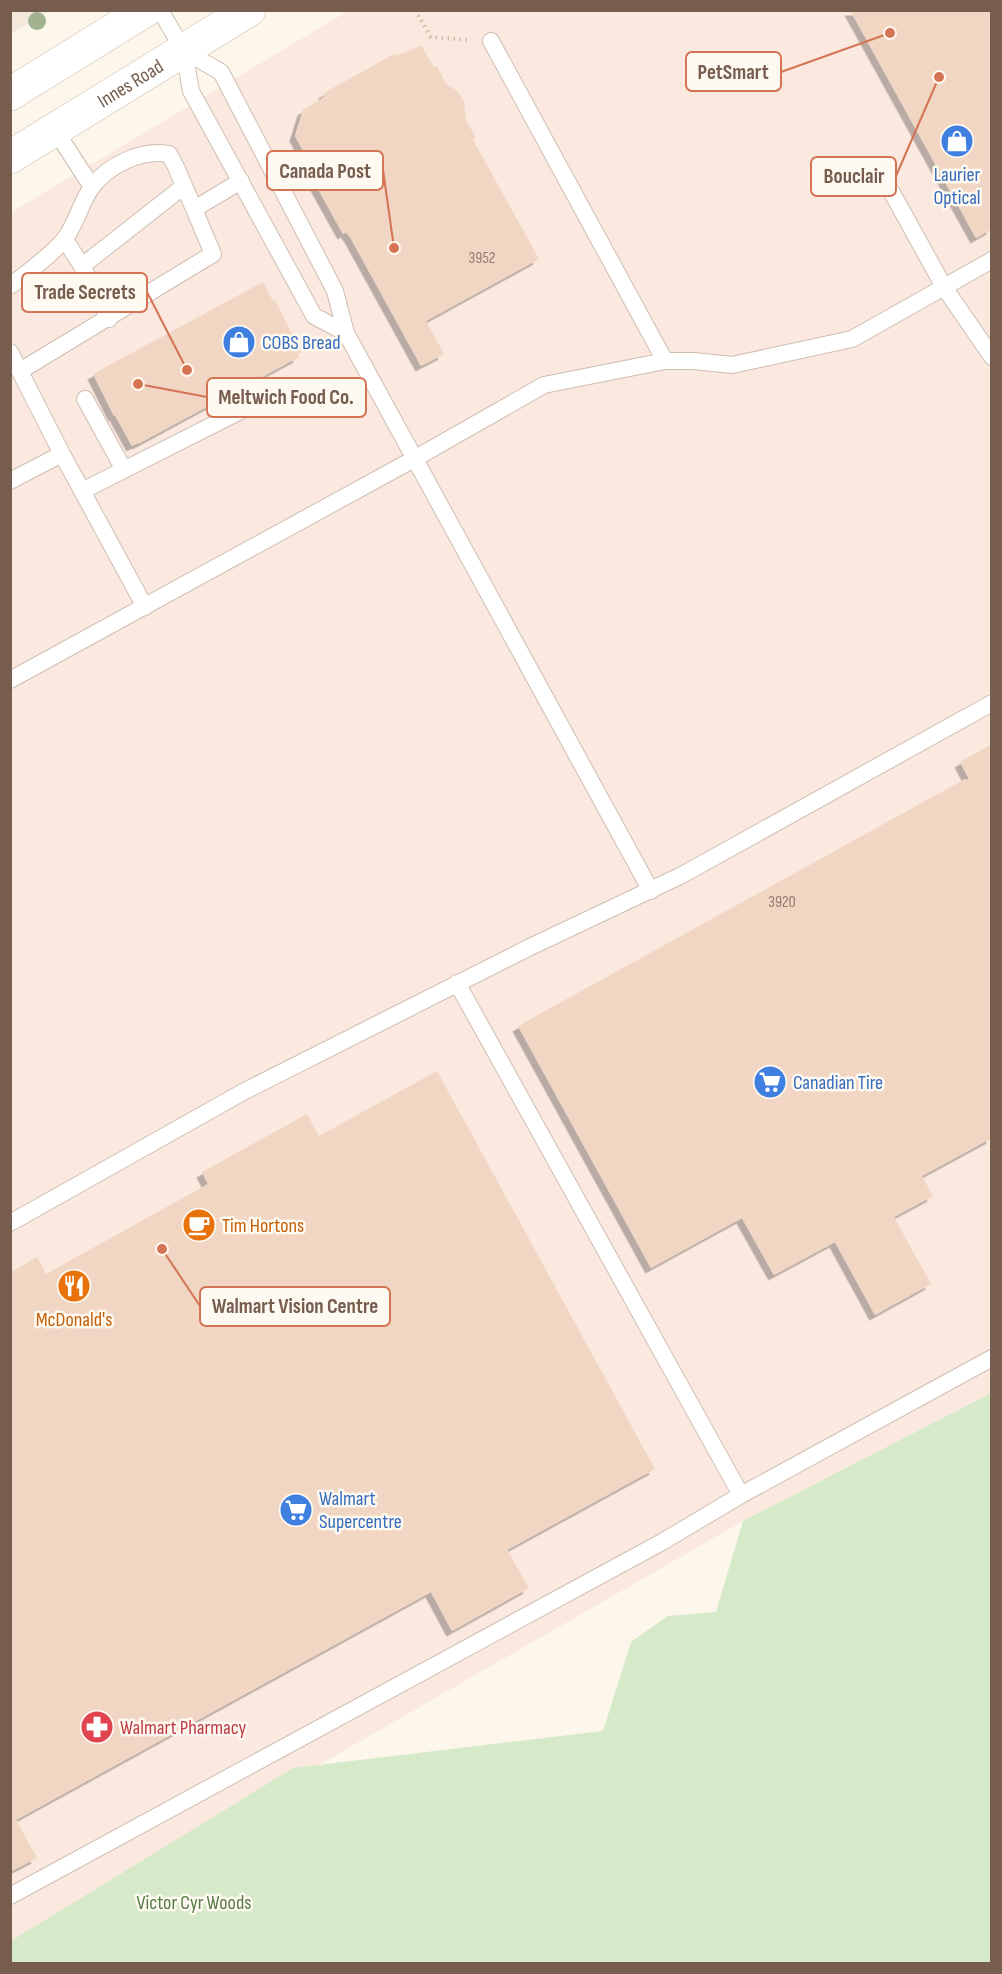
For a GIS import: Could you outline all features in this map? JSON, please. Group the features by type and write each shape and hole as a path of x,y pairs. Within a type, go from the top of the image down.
{"main road":[{"path":"10,94 146,10"},
{"name":"Innes Road","path":"10,157 249,10"}],"lane":[{"path":"160,10 184,51 191,91 314,316 346,333"},
{"path":"491,41 665,361"},
{"path":"184,51 222,72 335,291 346,333 651,891"},
{"path":"55,130 92,187"},
{"path":"10,286 64,240 92,187 113,167 125,161 157,152 169,154 213,254 20,371"},
{"path":"194,209 241,182"},
{"path":"82,266 184,186"},
{"path":"891,192 944,287 992,357"},
{"path":"64,240 82,266 109,318"},
{"path":"10,680 414,459 544,385 665,361 732,365 852,339 992,260"},
{"path":"10,352 145,607"},
{"path":"82,491 282,390"},
{"path":"85,399 124,470"},
{"path":"10,481 62,454"},
{"path":"10,1223 243,1092 457,983 651,891 992,703"},
{"path":"457,983 741,1495"},
{"path":"10,1896 652,1548 741,1495 992,1358"}],"path":[{"path":"415,10 431,37 491,41"}],"shaded area":[{"path":"11,10 49,10 49,11 11,34"},
{"path":"348,11 991,11 991,1393 743,1521 11,1942 10,213"}],"green space":[{"name":"Victor Cyr Woods","path":"991,1393 991,1963 11,1963 11,1941 293,1768 603,1731 631,1642 668,1616 716,1612 743,1521"}],"building":[{"path":"850,10 992,10 992,229 976,238"},
{"path":"421,45 434,67 436,65 446,84 456,90 464,101 466,120 476,138 473,140 539,259 426,321 444,354 421,366 350,237 346,232 343,234 303,162 306,160 305,154 295,136 303,110 325,96 324,93 396,53 397,56"},
{"path":"263,282 273,301 275,300 301,352 298,354 299,357 132,446 93,374"},
{"name":"Canadian Tire","path":"992,744 992,1138 922,1176 933,1196 894,1217 931,1284 875,1315 835,1242 774,1275 742,1218 651,1268 518,1026 965,779 969,779 960,762"},
{"name":"Walmart Supercentre","path":"437,1071 655,1469 507,1550 529,1588 452,1631 431,1592 16,1820 37,1858 10,1872 10,1273 37,1257 46,1274 208,1184 202,1172 307,1114 319,1136"}],"place":[{"name":"PetSmart","path":"890,33"},
{"name":"Bouclair","path":"939,77"},
{"name":"Laurier Optical","path":"957,141"},
{"name":"Canada Post","path":"394,248"},
{"name":"COBS Bread","path":"239,342"},
{"name":"Trade Secrets","path":"187,370"},
{"name":"Meltwich Food Co.","path":"138,384"},
{"name":"Canadian Tire","path":"770,1082"},
{"name":"Tim Hortons","path":"199,1225"},
{"name":"Walmart Vision Centre","path":"162,1249"},
{"name":"McDonald's","path":"74,1286"},
{"name":"Walmart Supercentre","path":"296,1510"},
{"name":"Walmart Pharmacy","path":"97,1727"}]}
